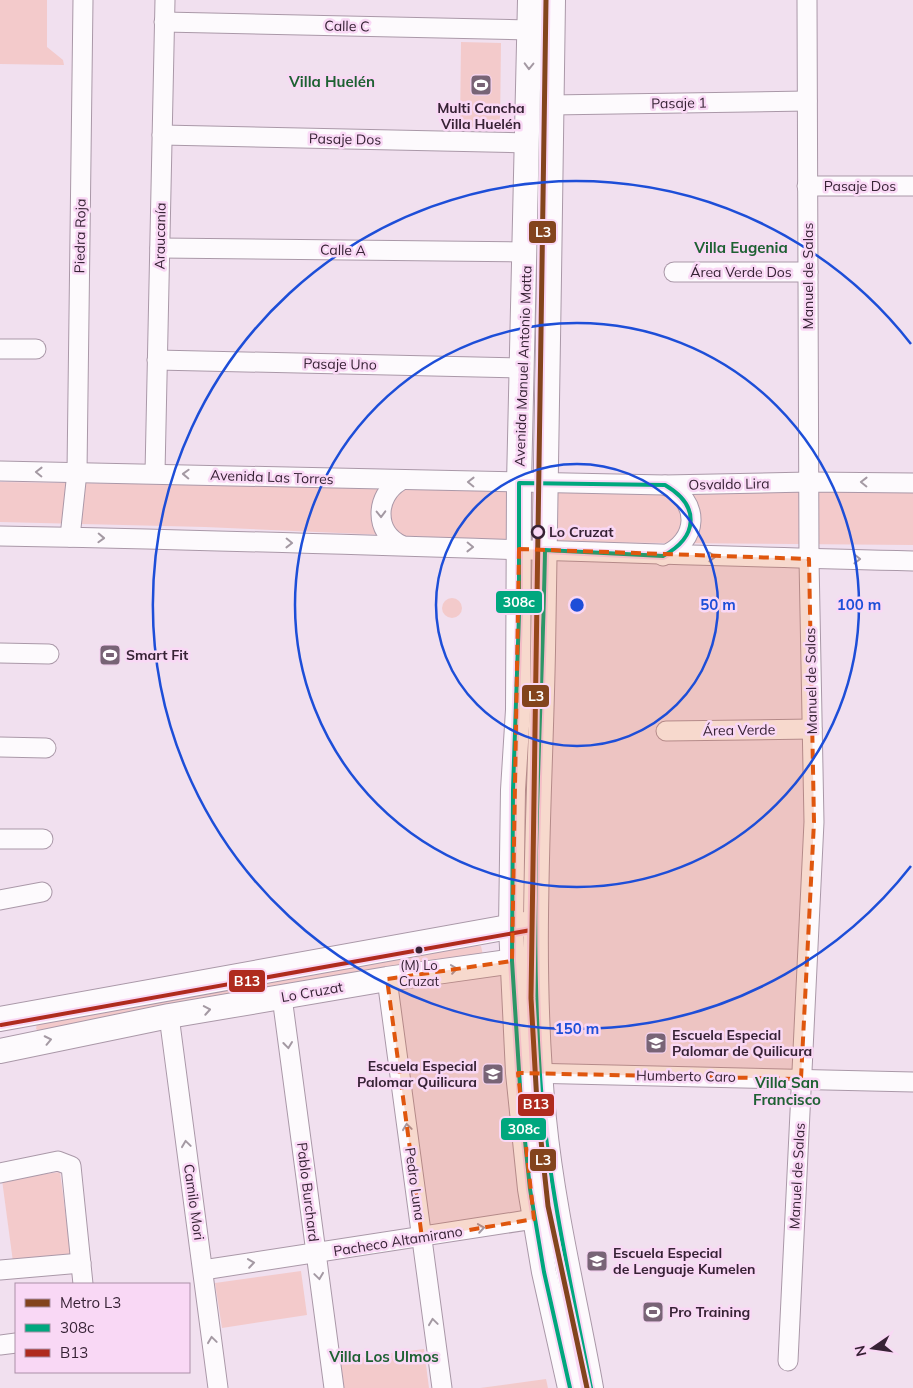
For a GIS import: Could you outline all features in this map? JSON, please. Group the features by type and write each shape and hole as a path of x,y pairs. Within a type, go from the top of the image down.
{"main road":[{"name":"Avenida Manuel Antonio Matta","path":"530,0 520,483 518,710 513,790 512,961 529,1073 549,1165 591,1388"},
{"name":"Avenida Manuel Antonio Matta","path":"553,0 537,958 529,1073 534,1219 570,1388"},
{"name":"Lo Cruzat","path":"0,1019 511,926 537,923"},
{"name":"Lo Cruzat","path":"0,1051 169,1016 387,979 537,958"}],"street":[{"name":"Piedra Roja","path":"70,537 77,472 83,0"},
{"name":"Araucanía","path":"155,473 165,0"},
{"name":"Manuel de Salas","path":"788,1361 814,822 808,482 807,0"},
{"name":"Calle C","path":"164,22 530,30"},
{"name":"Pasaje 1","path":"551,105 807,101"},
{"name":"Pasaje Dos","path":"162,135 528,143"},
{"name":"Pasaje Dos","path":"808,186 913,186"},
{"name":"Calle A","path":"160,248 526,252"},
{"name":"Área Verde Dos","path":"674,272 808,272"},
{"path":"0,349 36,349"},
{"name":"Pasaje Uno","path":"157,360 523,368"},
{"name":"Avenida Las Torres","path":"0,471 545,483"},
{"path":"400,481 385,496 380,514 387,535 401,545"},
{"name":"Osvaldo Lira","path":"545,483 665,485 808,482 913,483"},
{"path":"663,556 679,548 689,533 691,524 688,507 684,499 672,488 665,485"},
{"path":"0,536 401,545 663,556 913,560"},
{"path":"0,653 49,654"},
{"name":"Área Verde","path":"666,731 812,729"},
{"path":"0,747 46,748"},
{"path":"0,839 43,839"},
{"path":"0,900 42,892"},
{"name":"Pedro Luna","path":"387,979 442,1388"},
{"name":"Pablo Burchard","path":"282,997 334,1388"},
{"name":"Camilo Mori","path":"169,1016 218,1388"},
{"name":"Humberto Caro","path":"529,1073 913,1082"},
{"path":"0,1173 58,1161 71,1166 83,1283"},
{"name":"Pacheco Altamirano","path":"203,1270 422,1238 534,1219"},
{"path":"0,1270 81,1263"},
{"path":"0,1345 15,1343"}],"highlighted area":[{"path":"519,549 809,559 814,822 801,1079 518,1073 534,1219 422,1238 387,979 512,961"}],"shaded area":[{"path":"0,0 47,0 47,47 63,60 64,65 0,64"},
{"name":"Multi Cancha Villa Huelén","path":"461,42 501,43 500,128 460,127"},
{"path":"0,482 548,490 913,491 913,545 546,542 205,527 0,522"},
{"path":"452,598 459,601 462,608 459,615 452,618 445,615 442,608 445,601"},
{"path":"481,946 483,955 42,1033 36,1029 37,1023"},
{"path":"60,1172 71,1254 13,1262 2,1180"},
{"path":"301,1271 307,1315 222,1328 215,1283"},
{"path":"424,1349 429,1388 339,1388 335,1361"},
{"path":"546,1379 548,1388 480,1388"}],"metro line":[{"name":"L3","path":"546,0 531,998 537,1103 548,1206 587,1388"}],"transit line":[{"name":"308c","path":"570,1388 544,1272 530,1189 521,1102 512,961 513,790 519,615 519,483 665,485 677,493 685,502 691,521 689,531 683,540 663,556 545,550 535,944 540,1075 543,1114 554,1193 591,1388"},
{"name":"B13","path":"1,1025 531,930 533,1048 539,1136 562,1277 585,1388"}],"place":[{"name":"Multi Cancha Villa Huelén","path":"481,85"},
{"name":"Lo Cruzat","path":"538,532"},
{"name":"Smart Fit","path":"110,655"},
{"name":"(M) Lo Cruzat","path":"419,950"},
{"name":"Escuela Especial Palomar de Quilicura","path":"656,1043"},
{"name":"Escuela Especial Palomar Quilicura","path":"493,1074"},
{"name":"Escuela Especial de Lenguaje Kumelen","path":"597,1261"},
{"name":"Pro Training","path":"653,1312"}],"district":[{"name":"Villa Huelén","path":"332,81"},
{"name":"Villa Eugenia","path":"741,247"},
{"name":"Villa San Francisco","path":"787,1090"},
{"name":"Villa Los Ulmos","path":"384,1356"}]}
